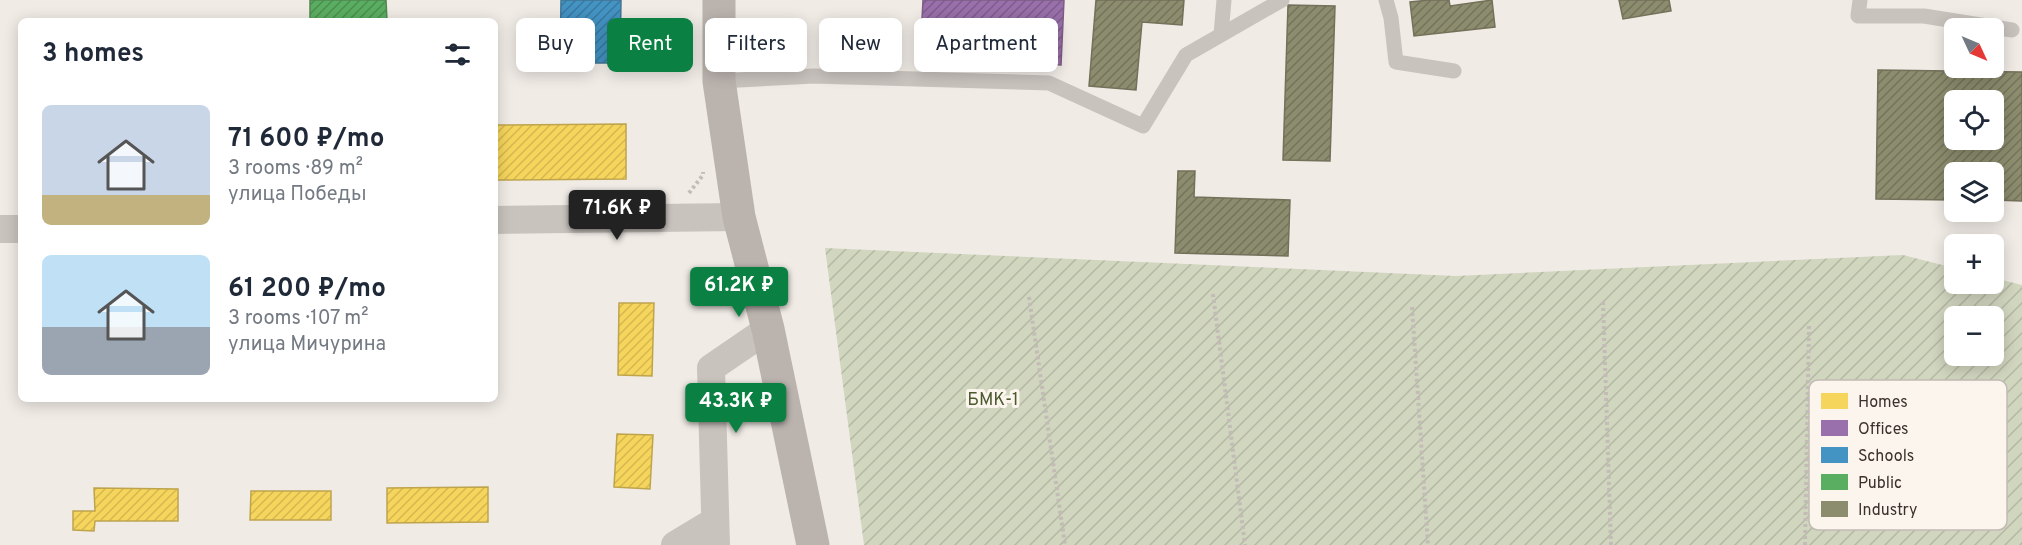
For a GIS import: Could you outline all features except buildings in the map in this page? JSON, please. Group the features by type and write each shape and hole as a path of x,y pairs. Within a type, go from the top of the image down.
{"main road":[{"path":"719,0 719,81 739,217 768,329 813,545"}],"street":[{"path":"498,220 739,217"},
{"path":"0,229 18,229"},
{"path":"675,545 715,533 711,368 768,329"}],"lane":[{"path":"1221,35 1224,0"},
{"path":"719,81 814,76 1049,83 1143,126 1186,55 1282,0"},
{"path":"1386,0 1391,18 1396,62 1454,71"},
{"path":"1860,0 1858,15 1923,16 2012,30"}],"path":[{"path":"1213,294 1245,545"},
{"path":"1029,297 1065,545"},
{"path":"1603,302 1611,545"},
{"path":"1412,307 1428,545"},
{"path":"1804,545 1809,326"}],"green space":[{"name":"БМК-1","path":"825,248 1456,276 1903,255 1944,265 1944,294 2004,294 2004,280 2022,285 2022,545 864,545"}]}
